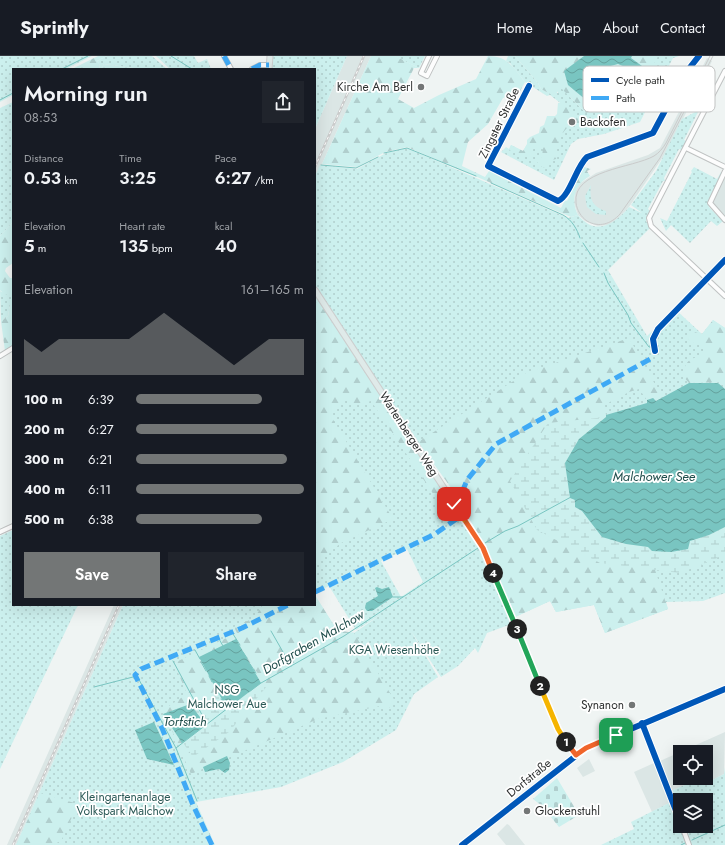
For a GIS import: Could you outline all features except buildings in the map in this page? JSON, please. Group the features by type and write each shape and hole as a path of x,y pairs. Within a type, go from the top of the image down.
{"main road":[{"path":"269,67 270,56"},
{"name":"Wartenberger Weg","path":"316,292 483,548 558,729 576,755"},
{"name":"Dorfstraße","path":"462,845 576,755 602,741 642,723 725,689"}],"street":[{"path":"224,56 230,68"},
{"path":"429,56 421,73 427,76 437,56"},
{"name":"Zingster Straße","path":"691,66 699,56"},
{"path":"254,68 260,65 269,67"},
{"path":"715,91 725,72"},
{"name":"Zingster Straße","path":"529,86 488,166 558,201 564,197 586,157 653,133 664,112"},
{"path":"704,112 649,218 651,226 725,296"},
{"path":"686,148 725,167"},
{"path":"725,171 710,204 725,220"},
{"path":"655,351 653,339 658,328 725,260"},
{"path":"0,356 12,349"},
{"path":"0,532 12,526"},
{"path":"642,723 673,803"},
{"path":"685,833 689,845"}],"shaded area":[{"path":"347,56 371,56 316,174 316,127"},
{"path":"707,58 712,61 710,66 703,66"},
{"path":"679,112 686,112 667,151 629,207 617,220 609,225 598,226 585,221 578,215 574,203 575,192 579,184 596,173 648,155 660,148"},
{"path":"725,179 725,217 713,203"},
{"path":"114,606 123,606 16,845 7,845"},
{"path":"725,732 724,774 713,780 713,745 696,745"},
{"path":"673,755 673,785 684,785 671,791 660,761"},
{"path":"589,759 595,771 583,777 577,768"},
{"path":"654,763 657,766 671,802 652,812 634,772"},
{"path":"507,824 525,845 506,845 497,834"}],"green space":[{"path":"0,56 92,56 68,68 12,68 12,96 0,102"},
{"path":"98,56 107,56 97,61 100,65 99,68 74,68"},
{"path":"107,56 152,56 166,68 134,68 104,64 102,68 99,68 100,65 97,61"},
{"path":"156,56 194,56 198,63 207,59 211,68 169,68"},
{"path":"272,56 347,56 316,127 316,68 271,68"},
{"path":"371,56 395,56 419,68 414,68 398,99 414,108 476,79 488,56 501,58 510,64 525,82 519,93 517,92 503,98 488,124 468,142 462,166 485,177 489,171 561,208 565,200 567,201 584,167 591,169 587,171 590,176 581,183 575,192 574,203 578,215 571,217 407,147 385,152 357,167 322,164"},
{"path":"394,56 425,56 419,68"},
{"path":"508,56 515,56 538,83 541,89 549,93 558,93 560,56 679,56 673,58 669,66 583,66 583,94 570,97 583,110 583,112 645,112 640,122 604,134 578,139 571,144 554,180 501,152 506,147 509,149 511,145 523,151 531,138 549,146 563,105 550,95 547,96 525,82 510,63 506,61"},
{"path":"515,56 658,56 653,66 583,66 583,110 561,88 554,96 541,89 538,83"},
{"path":"104,64 134,68 102,68"},
{"path":"12,102 12,223 0,236 0,108"},
{"path":"563,102 578,119 579,124 576,125 573,123 562,135 557,148 556,159 552,160 548,166 543,168 536,161 536,158 542,157 543,148 536,147 532,150 531,155 524,157 509,150 511,145 523,151 527,144 527,140 539,133 540,127 544,125 547,116 555,116 557,114 558,103"},
{"path":"698,112 684,140 686,141 681,150 679,149 664,178 665,181 663,181 648,209 650,211 646,221 650,228 608,270 647,336 675,309 702,334 713,320 725,328 725,593 703,601 666,602 668,609 605,633 594,605 556,612 550,601 515,617 489,554 446,425 410,448 480,549 511,624 487,633 478,653 475,648 458,666 441,677 411,631 438,677 414,694 396,730 343,762 281,787 196,802 215,845 16,845 123,606 316,606 316,598 342,638 353,632 354,633 379,616 356,630 329,586 316,592 316,174 320,165 357,169 386,153 407,148 568,218 578,215 585,222 598,227 605,226 618,219 629,207 642,213 631,205 656,171 682,119","holes":["407,549 423,582 401,597 381,561"]},
{"path":"694,167 717,179 721,172 722,173 708,201 709,207 723,221 717,226 711,221 690,243 671,225 666,231 660,218 667,221"},
{"path":"591,185 592,201 597,207 606,211 606,215 596,214 587,207 585,196"},
{"path":"12,223 12,264 6,268 5,271 10,278 12,278 12,293 5,295 0,290 0,236"},
{"path":"0,290 1,292 12,293 12,305 10,305 8,316 1,321"},
{"path":"316,298 453,505 444,510 371,401 355,405 345,400 329,413 393,519 341,543 316,562"},
{"path":"10,304 12,305 12,347 5,351 1,321 8,316"},
{"path":"713,320 725,328 725,382 689,383 683,376 686,365 690,360 700,357 705,351 702,346 689,340 687,334 690,331 702,334"},
{"path":"629,338 662,397 656,401 653,398 647,400 639,389 629,392 604,405 606,415 652,551 655,570 668,609 605,633 594,605 556,612 550,601 515,617 489,554 454,492 418,442 526,373"},
{"path":"606,417 579,439 566,477 571,494 576,500 575,507 587,517 601,536 632,545 659,546 673,544 700,538 725,527 725,555 680,573 600,563 537,530 510,481 548,423"},
{"path":"12,530 12,606 78,606 0,769 0,536"},
{"name":"NSG Malchower Aue","path":"316,597 337,630 354,633 396,703 389,708 380,706 318,719 191,774 163,710 187,694 174,663 237,633 234,627 254,618 262,606 316,606"},
{"name":"NSG Malchower Aue","path":"254,668 267,686 229,732 193,757 167,720"},
{"path":"725,767 725,845 601,845 634,829 631,822 673,801 673,833 713,833 713,793 673,793 673,796 671,791 684,785 713,785 713,780 724,774"},
{"path":"557,778 579,815 559,827 542,806 533,799"},
{"path":"40,793 78,804 61,841 51,845 16,845"}],"water":[{"path":"584,56 632,56 631,58 642,66 623,66 618,64 611,66 583,66 583,98 568,85 564,71"},
{"name":"Malchower See","path":"689,383 718,383 725,389 725,527 709,535 690,541 688,549 671,552 652,551 648,547 626,544 602,537 582,511 575,507 575,500 570,498 565,463 579,439 606,417 606,415 647,403 647,400 653,398 656,401"},
{"path":"377,587 382,589 389,587 393,597 372,611 367,611 365,608 366,603 378,596 375,588"},
{"path":"236,639 261,683 227,709 199,657"},
{"name":"Torfstich","path":"190,704 206,725 182,743 163,714"},
{"name":"Torfstich","path":"154,722 174,765 147,759 135,730"},
{"name":"Torfstich","path":"227,756 230,763 229,770 225,773 219,769 205,772 203,767"}],"waterway":[{"path":"64,68 88,56"},
{"path":"171,56 190,68"},
{"path":"0,100 12,94"},
{"path":"384,153 407,148 476,176"},
{"path":"321,165 356,168 378,157"},
{"path":"491,183 563,215 574,225 580,238"},
{"path":"583,243 599,267"},
{"path":"604,273 608,283 628,315 631,323 649,347 651,347"},
{"name":"Dorfgraben Malchow","path":"485,543 571,497"},
{"name":"Dorfgraben Malchow","path":"393,597 403,597 478,548"},
{"name":"Dorfgraben Malchow","path":"249,692 261,683 344,636 403,597"},
{"path":"271,631 291,666"},
{"path":"233,634 240,645"},
{"path":"219,639 223,646"},
{"path":"195,650 200,659"},
{"path":"243,652 247,658"},
{"path":"173,661 207,724"},
{"path":"201,662 206,671"},
{"path":"250,664 256,673"},
{"path":"137,676 176,748 197,801"},
{"path":"209,676 212,682"},
{"name":"Dorfgraben Malchow","path":"94,687 133,677"},
{"path":"216,688 219,694"},
{"path":"221,699 225,706"},
{"name":"Dorfgraben Malchow","path":"232,705 237,701"},
{"name":"Dorfgraben Malchow","path":"176,748 228,708"},
{"path":"692,840 725,825"},
{"path":"681,845 685,843"}],"tram line":[{"path":"705,66 710,56"},
{"path":"708,66 713,56"},
{"path":"682,112 666,143 654,156 593,177 584,183 577,192 576,203 580,213 587,221 596,224 605,224 620,214 660,158 684,112"}],"railway":[{"path":"316,165 364,56"},
{"path":"13,845 119,606"}],"marked path":[{"path":"224,56 230,68"},
{"path":"254,68 260,65 269,65"},
{"path":"454,504 459,500 467,480 496,444 652,358"},
{"path":"316,592 435,534 462,515"},
{"path":"212,845 193,805 162,728 135,675 141,669 242,628 286,606"}],"cycle path":[{"path":"691,66 699,56"},
{"path":"529,86 488,166 558,201 570,188 580,167 587,157 653,133 664,112"},
{"path":"655,351 653,339 658,329 725,260"},
{"path":"462,845 586,748 725,689"},
{"path":"642,723 673,803"}],"place":[{"name":"Kirche Am Berl","path":"421,87"},
{"name":"Backofen","path":"572,122"},
{"name":"Synanon","path":"632,705"},
{"name":"Glockenstuhl","path":"527,811"}],"route":[{"path":"454,504 483,548 563,738 576,755 586,748 616,735"}],"park label":[{"name":"KGA Wiesenhöhe","path":"394,650"},
{"name":"Kleingartenanlage Volkspark Malchow","path":"125,804"}]}
